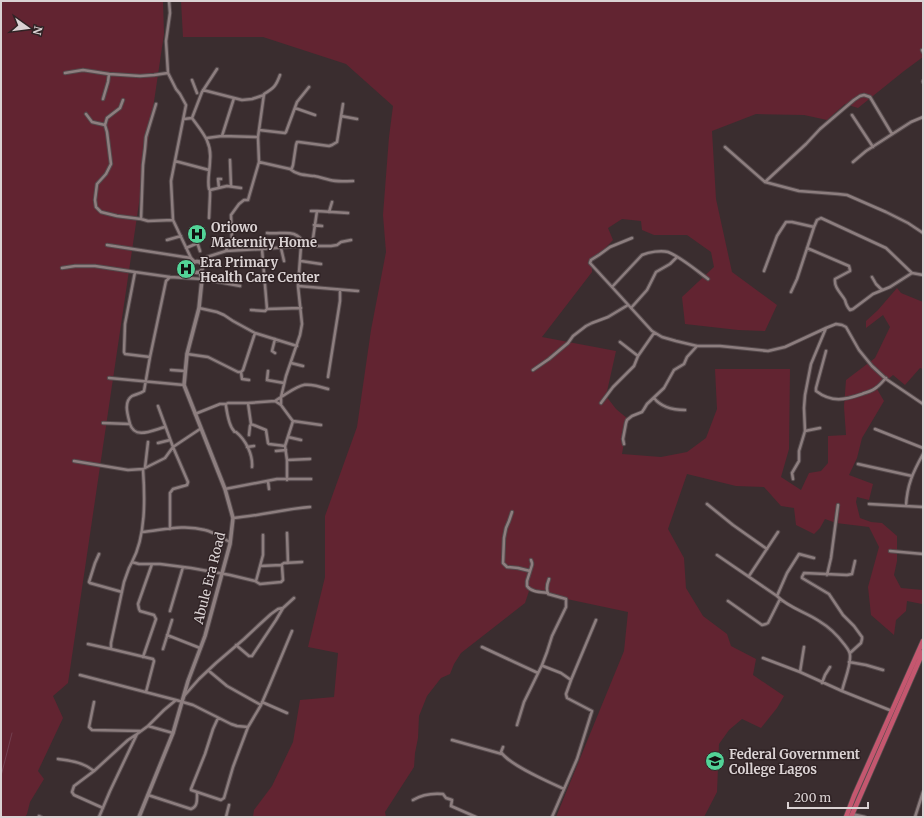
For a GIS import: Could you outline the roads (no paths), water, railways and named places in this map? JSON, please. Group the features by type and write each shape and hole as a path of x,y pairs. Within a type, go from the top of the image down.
{"highway":[{"path":"846,817 923,641"},
{"path":"851,816 923,652"}],"street":[{"name":"Abule Era Road","path":"169,1 170,13 166,41 168,73 186,105 171,180 173,220 191,258 195,262 192,269 196,272 200,272"},
{"path":"192,118 203,91 217,69"},
{"path":"64,73 84,70 108,74 140,76 168,73"},
{"path":"103,99 108,82 108,74"},
{"path":"192,80 196,94 203,91 247,100 264,94 273,88 276,85 280,75"},
{"path":"259,130 285,133 297,102 309,87"},
{"path":"226,251 228,245 232,242 231,215 239,204 244,200 248,200 259,162 258,137 264,94"},
{"path":"765,182 824,125 860,96 864,95 870,97 892,134"},
{"path":"222,136 234,98"},
{"path":"123,100 120,108 107,118 105,125 110,164 106,174 97,184 95,200 96,207 101,212 126,218 148,221 173,220"},
{"path":"141,219 143,165 146,136 156,104"},
{"path":"290,169 293,165 297,142 329,146 337,142 343,104"},
{"path":"295,108 315,115"},
{"path":"86,114 92,122 105,125"},
{"path":"852,114 873,147"},
{"path":"341,116 357,119"},
{"path":"853,162 892,134 911,122 923,117"},
{"path":"184,119 192,118"},
{"path":"192,118 207,138 210,150 211,160 208,178 208,187 210,190 209,218"},
{"path":"207,138 222,136 258,137"},
{"path":"725,147 765,182 799,191 847,195 886,212 908,223 923,233"},
{"path":"230,160 230,186"},
{"path":"175,161 209,170"},
{"path":"259,162 290,169 299,174 316,176 328,180 352,181"},
{"path":"219,188 218,179 220,179"},
{"path":"210,190 230,186 241,188"},
{"path":"329,212 332,202"},
{"path":"311,211 348,213"},
{"path":"312,246 317,211"},
{"path":"791,292 808,248 814,227 817,220 821,218 886,248 912,273 923,275"},
{"path":"764,272 777,236 786,222 814,227"},
{"path":"314,224 322,226"},
{"path":"232,230 254,229"},
{"path":"200,251 195,235 201,232"},
{"path":"267,233 275,234 288,232 294,234 302,240 305,246"},
{"path":"167,240 181,236"},
{"path":"632,238 610,247 592,259 590,264 654,333 676,341 698,346 720,346 768,350 784,347 836,324 842,324 846,327 859,350 872,366 886,378 923,404"},
{"path":"195,262 200,262 207,257 226,251 301,246 331,246 351,240"},
{"path":"186,248 198,243"},
{"path":"107,245 191,258"},
{"path":"281,405 284,383 297,346 302,324 298,286 301,246"},
{"path":"280,248 284,261"},
{"path":"808,248 849,266 850,271 834,280 837,289 849,309 852,310 874,294 890,287 912,273"},
{"path":"262,249 267,309"},
{"path":"612,287 642,255 661,251 666,251 677,257 708,279"},
{"path":"631,308 647,290 656,272 670,264 677,257"},
{"path":"301,261 321,264"},
{"name":"Abule Era Road","path":"139,817 173,734 188,681 201,648 230,542 233,518 225,489 184,385 187,354 198,308 202,279 200,272 202,267 200,262"},
{"path":"62,268 75,266 95,266 170,277 202,279 240,286"},
{"path":"135,272 125,324 124,352 125,354 150,357"},
{"path":"163,276 166,281"},
{"path":"165,427 144,433 135,431 131,428 127,406 128,400 132,396 143,392 166,281 170,277"},
{"path":"872,277 879,288 883,290"},
{"path":"298,286 358,291"},
{"path":"328,377 340,301 340,290"},
{"path":"533,370 549,359 586,326 628,305"},
{"path":"198,308 217,312 255,333 297,346"},
{"path":"251,310 265,311 267,309 301,308"},
{"path":"793,479 792,473 799,461 805,430 805,394 811,364 826,328"},
{"path":"241,372 244,370 255,333"},
{"path":"601,403 634,366 638,356 654,333"},
{"path":"275,339 272,351 275,353"},
{"path":"620,342 638,356"},
{"path":"624,444 623,439 627,420 644,410 647,404 664,388 674,370 684,364 687,357 698,346"},
{"path":"826,351 816,391 826,397 840,400 851,397 873,390 886,378"},
{"path":"187,354 208,357 238,372 241,372"},
{"path":"290,363 303,366"},
{"path":"171,370 185,371"},
{"path":"268,371 267,380 284,383"},
{"path":"241,372 242,378 249,380"},
{"path":"109,378 184,385"},
{"path":"195,414 220,404 275,401 297,387 307,384 328,389"},
{"path":"654,398 656,401 668,407 676,410 685,410"},
{"path":"275,401 281,405 293,421 321,425"},
{"path":"248,403 251,424 249,435"},
{"path":"226,404 231,426 242,438 252,457 252,467"},
{"path":"158,406 170,440 188,482 187,485 173,489 170,493 170,529"},
{"path":"288,480 285,448 293,421"},
{"path":"103,423 130,424"},
{"path":"251,424 266,430 269,444 285,448"},
{"path":"74,461 128,470 144,469 165,458 173,447 200,428"},
{"path":"805,430 820,428"},
{"path":"875,430 923,448"},
{"path":"288,437 301,440"},
{"path":"158,443 170,440"},
{"path":"112,649 126,574 137,551 142,532 144,469 148,442"},
{"path":"247,446 254,446"},
{"path":"276,451 285,448"},
{"path":"906,506 908,486 923,454"},
{"path":"287,460 310,459"},
{"path":"858,464 912,476"},
{"path":"225,489 277,479 312,479"},
{"path":"268,481 269,489"},
{"path":"707,504 733,525 767,548"},
{"path":"869,504 923,507"},
{"path":"827,575 831,558 838,506"},
{"path":"233,518 260,516 291,509 310,507"},
{"path":"512,512 504,538 503,563 507,567 530,571"},
{"path":"142,532 185,527 212,532 230,542"},
{"path":"749,576 778,532"},
{"path":"288,533 288,563"},
{"path":"255,581 263,555 263,535"},
{"path":"890,551 923,554"},
{"path":"99,554 89,582 122,592"},
{"path":"777,596 787,574 799,554 814,558"},
{"path":"717,555 780,599 825,625 841,640 850,654 850,662 842,691"},
{"path":"517,724 524,702 542,665 552,636 566,607 566,599 532,590 528,587 526,583 532,563 531,560"},
{"path":"850,654 862,642 862,637 843,615 829,594 802,577 804,573 827,575 852,574 855,561"},
{"path":"132,562 139,564 160,564 184,567 230,575 255,581 260,584 282,582 283,578 281,565"},
{"path":"260,566 302,562"},
{"path":"143,657 156,619 154,615 140,611 138,604 152,564"},
{"path":"170,611 184,567"},
{"path":"548,593 547,585 549,579"},
{"path":"236,646 249,656 252,656 283,608 294,598"},
{"path":"728,601 762,625 768,623 780,599"},
{"path":"183,697 216,663 271,614 278,609 283,608"},
{"path":"163,649 172,620"},
{"path":"552,817 577,759 592,711 567,698 566,694 596,620"},
{"path":"218,718 191,790 221,800 224,798 233,767 248,727 280,662 292,631"},
{"path":"167,635 201,648"},
{"path":"88,644 153,659 154,661 146,692"},
{"path":"482,647 538,672"},
{"path":"800,672 804,647"},
{"path":"763,658 892,711"},
{"path":"850,662 883,670"},
{"path":"542,665 561,673 571,680"},
{"path":"822,683 830,667"},
{"path":"209,671 227,686 261,703 287,713"},
{"path":"80,674 193,705 237,726 248,727"},
{"path":"103,808 74,795 72,792 74,786 94,771 128,740 148,726 176,700"},
{"path":"94,702 90,727 92,730 142,731"},
{"path":"148,726 173,734"},
{"path":"99,817 137,734"},
{"path":"452,740 502,754 518,766 564,789"},
{"path":"502,754 501,752 503,747"},
{"path":"58,760 82,763 94,771"},
{"path":"915,817 923,792"},
{"path":"148,795 191,809 195,807 197,803 197,793"},
{"path":"413,800 428,794 443,794 446,798 452,800 450,806 476,817"},
{"path":"226,817 229,805"},
{"path":"851,816 865,817"}],"waterway":[{"path":"1,776 12,733"}],"place":[{"name":"Oriowo Maternity Home","path":"197,234"},
{"name":"Era Primary Health Care Center","path":"186,269"},
{"name":"Federal Government College Lagos","path":"715,761"}]}
